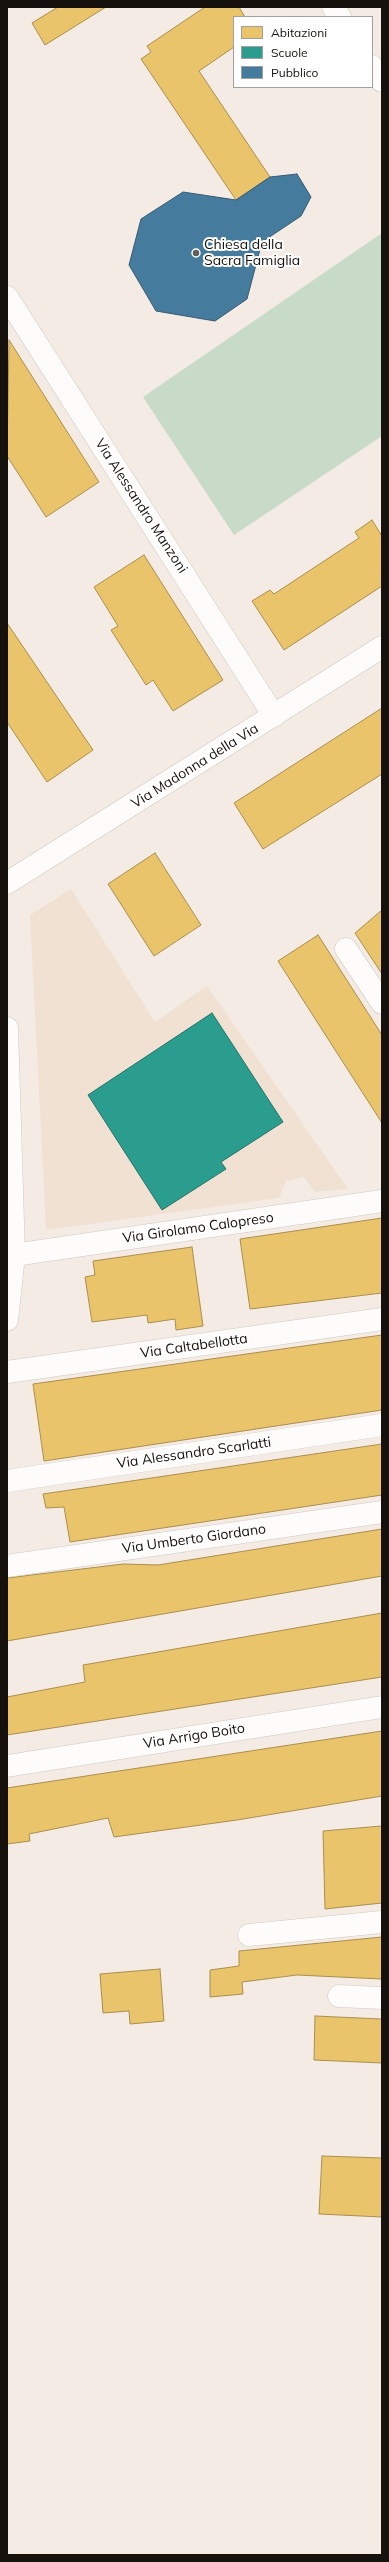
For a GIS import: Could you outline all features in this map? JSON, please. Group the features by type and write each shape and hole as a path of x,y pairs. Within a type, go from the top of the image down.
{"street":[{"path":"333,7 339,16"},
{"path":"373,68 382,81"},
{"name":"Via Alessandro Manzoni","path":"7,297 274,716"},
{"name":"Via Madonna della Via","path":"7,883 382,647"},
{"path":"346,949 382,1003"},
{"path":"7,1028 14,1255 7,1320"},
{"name":"Via Girolamo Calopreso","path":"14,1255 382,1201"},
{"name":"Via Caltabellotta","path":"7,1372 382,1319"},
{"name":"Via Alessandro Scarlatti","path":"7,1481 382,1425"},
{"name":"Via Umberto Giordano","path":"7,1566 382,1512"},
{"name":"Via Arrigo Boito","path":"7,1766 382,1707"},
{"path":"248,1935 382,1922"},
{"path":"338,1996 382,1998"}],"shaded area":[{"path":"71,889 155,1022 207,986 348,1189 315,1192 304,1177 286,1181 279,1198 46,1230 30,915"}],"green space":[{"path":"382,233 382,436 234,535 143,397"}],"building: Abitazioni":[{"path":"58,7 106,7 45,45 32,23"},
{"path":"205,7 239,7 244,16 233,16 233,48 199,71 270,177 236,200 141,59 151,52 147,46"},
{"path":"9,340 99,482 46,517 7,456"},
{"path":"372,520 382,536 382,586 284,650 252,601 270,590 274,594 359,538 355,532"},
{"path":"144,555 223,680 173,711 153,680 146,685 111,630 118,626 94,587"},
{"path":"7,623 93,750 47,782 7,722"},
{"path":"382,708 382,774 263,849 234,803"},
{"path":"155,853 201,925 154,956 108,884"},
{"path":"382,910 382,974 355,933"},
{"path":"318,935 382,1035 382,1123 278,961"},
{"path":"382,1218 382,1293 250,1309 240,1239"},
{"path":"192,1247 203,1326 176,1330 175,1319 148,1323 147,1315 92,1322 85,1277 95,1275 93,1261"},
{"path":"382,1335 382,1410 44,1461 33,1384"},
{"path":"382,1444 382,1495 70,1542 64,1507 46,1508 43,1494"},
{"path":"382,1529 382,1576 7,1641 7,1578 123,1564 158,1565"},
{"path":"382,1613 382,1677 7,1735 7,1697 85,1682 83,1665"},
{"path":"382,1731 382,1796 237,1820 114,1837 108,1818 29,1834 30,1841 7,1844 7,1788"},
{"path":"382,1826 382,1903 325,1909 323,1831"},
{"path":"382,1937 382,1979 297,1975 242,1982 243,1994 210,1997 210,1970 239,1966 239,1951"},
{"path":"160,1969 164,2021 130,2024 129,2011 103,2013 100,1974"},
{"path":"315,2016 382,2019 382,2063 314,2060"},
{"path":"322,2156 382,2158 382,2217 319,2214"}],"building: Scuole":[{"path":"212,1013 283,1122 221,1162 226,1169 162,1210 88,1095"}],"building: Pubblico":[{"name":"Chiesa della Sacra Famiglia","path":"297,174 311,197 301,216 262,242 247,299 215,321 156,311 129,265 141,219 183,192 236,200 270,177"}],"place":[{"name":"Chiesa della Sacra Famiglia","path":"196,253"}]}
